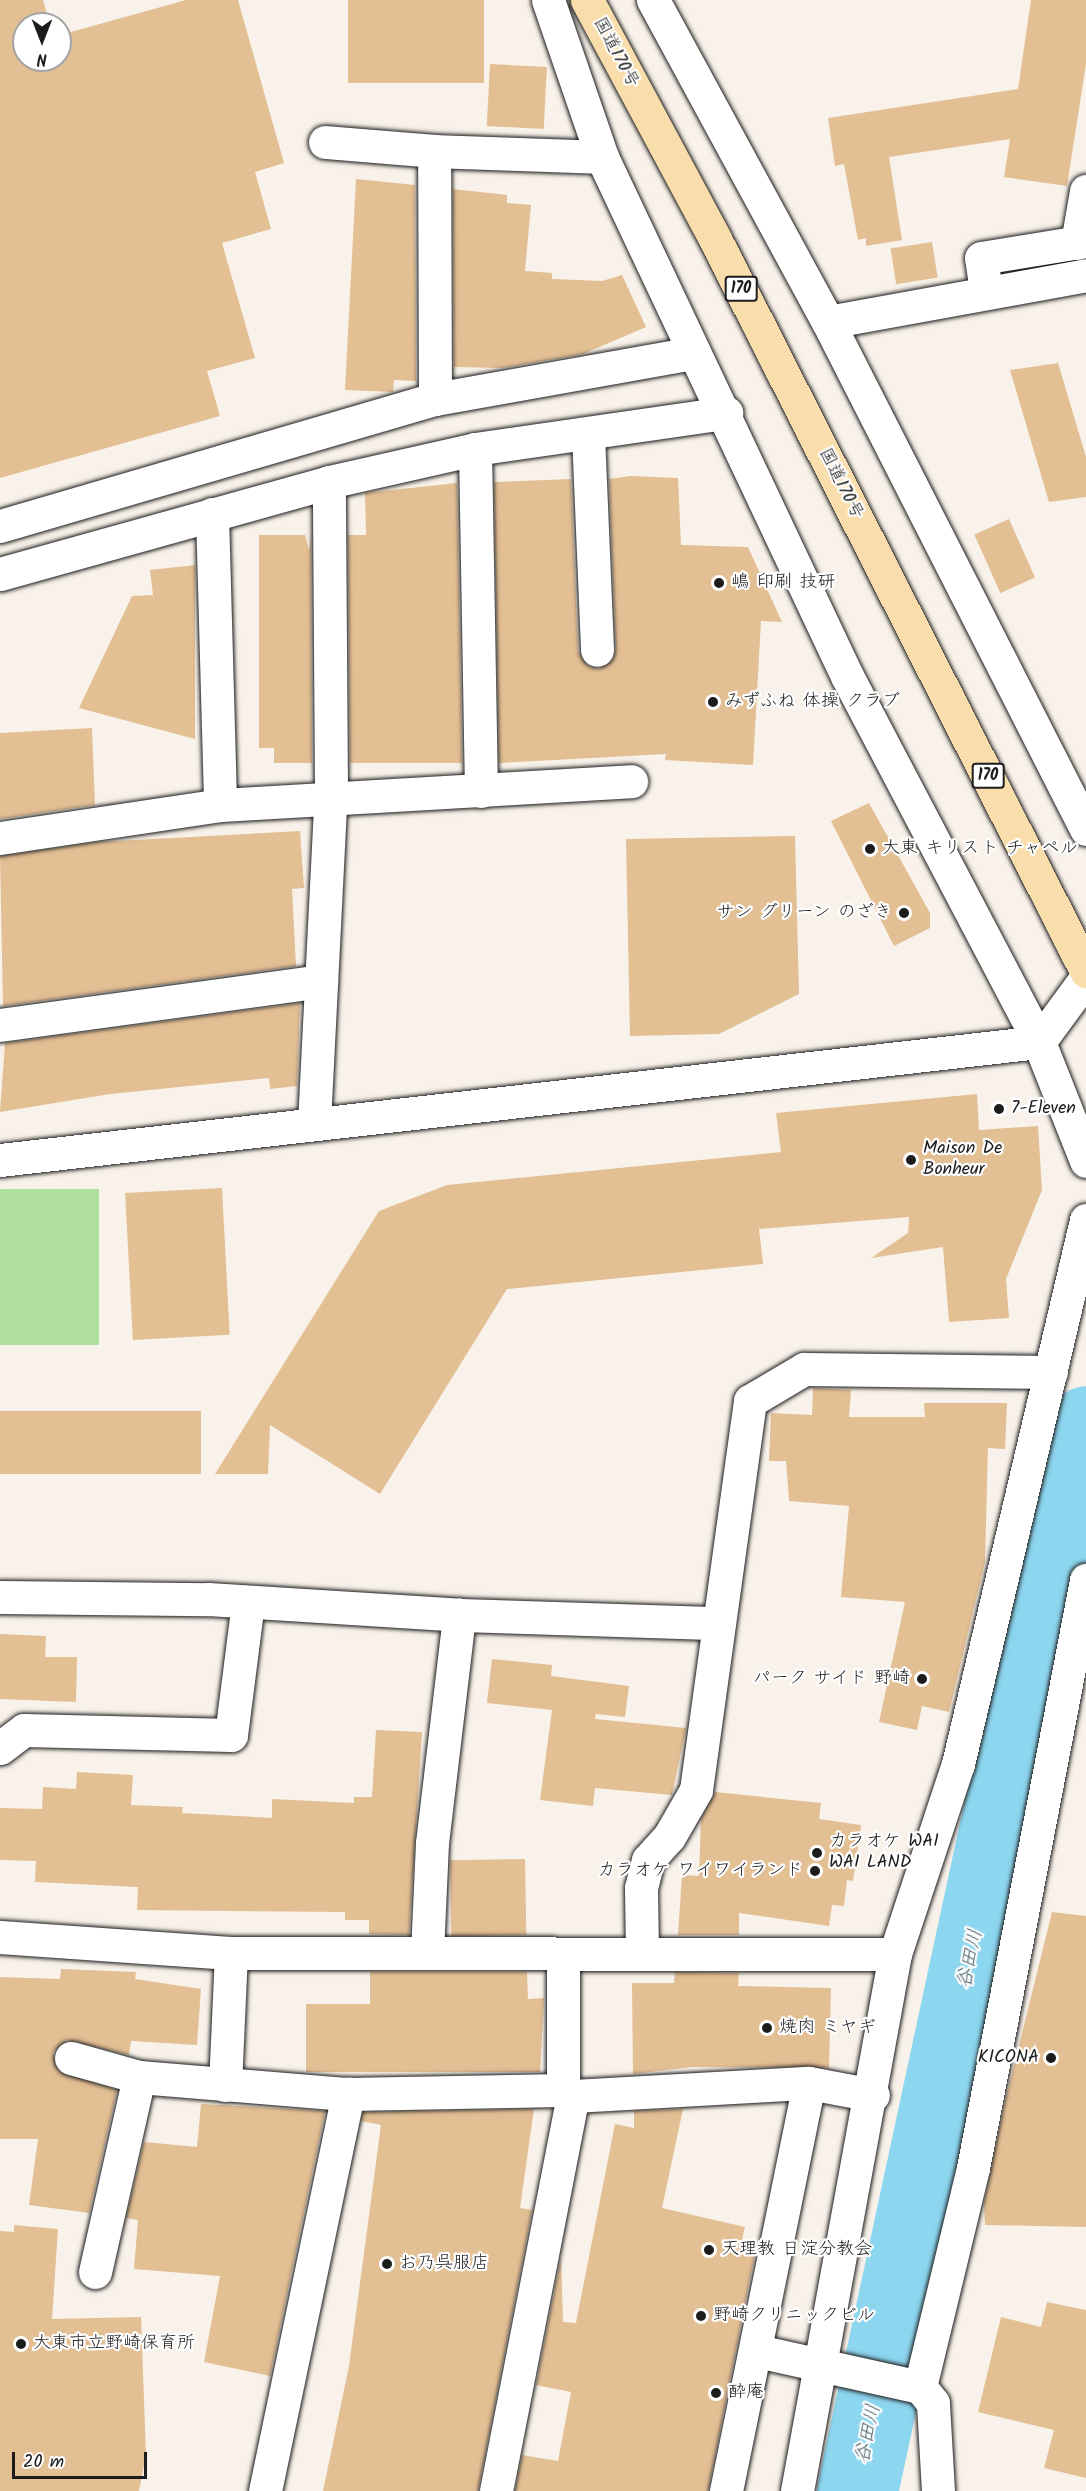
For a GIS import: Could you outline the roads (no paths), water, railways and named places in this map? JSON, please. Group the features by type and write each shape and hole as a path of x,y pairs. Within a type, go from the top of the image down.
{"highway":[{"name":"国道170号","path":"587,0 889,581 1086,971"}],"street":[{"path":"548,0 602,157 693,353 726,413 847,676 1040,1042 1086,1161"},
{"path":"653,0 828,322 1086,829"},
{"path":"326,142 434,151 602,157"},
{"path":"434,151 435,399"},
{"path":"986,292 981,258 1082,242 1086,191"},
{"path":"828,322 1086,275"},
{"path":"0,526 435,399 693,353"},
{"path":"0,574 329,482 475,448 726,413"},
{"path":"588,434 597,650"},
{"path":"475,448 481,791"},
{"path":"314,1123 330,799 329,482"},
{"path":"212,514 220,805"},
{"path":"0,838 220,805 631,781"},
{"path":"0,1160 1040,1042 1086,978"},
{"path":"0,1025 321,981"},
{"path":"796,2491 836,2368 873,2095 896,1954 958,1764 1086,1220"},
{"path":"642,1952 641,1888 648,1860 669,1838 696,1790 750,1401 768,1386 804,1369 1051,1372"},
{"path":"910,2385 973,2168 1086,1580"},
{"path":"0,1598 248,1602 459,1615 719,1623"},
{"path":"0,1748 24,1730 231,1735 248,1602"},
{"path":"428,1953 432,1843 459,1615"},
{"path":"0,1937 231,1953 896,1954"},
{"path":"225,2085 231,1953"},
{"path":"496,2491 568,2093 563,1955"},
{"path":"71,2058 139,2077 348,2094 568,2093 809,2083 873,2095"},
{"path":"95,2272 139,2077"},
{"path":"726,2491 757,2351 809,2083"},
{"path":"265,2491 348,2094"},
{"path":"757,2351 910,2385 933,2403 938,2491"}],"waterway":[{"name":"谷田川","path":"857,2491 1086,1426"}],"place":[{"name":"嶋 印刷 技研","path":"719,583"},
{"name":"みずふね 体操 クラブ","path":"713,702"},
{"name":"大東 キリスト チャペル","path":"870,849"},
{"name":"サン グリーン のざき","path":"904,913"},
{"name":"7-Eleven","path":"999,1109"},
{"name":"Maison De Bonheur","path":"911,1160"},
{"name":"パーク サイド 野崎","path":"922,1679"},
{"name":"カラオケ WAI WAI LAND","path":"817,1853"},
{"name":"カラオケ ワイワイランド","path":"815,1871"},
{"name":"焼肉 ミヤギ","path":"767,2028"},
{"name":"KICONA","path":"1051,2058"},
{"name":"天理教 日淀分教会","path":"709,2250"},
{"name":"お乃呉服店","path":"387,2264"},
{"name":"野崎クリニックビル","path":"701,2316"},
{"name":"大東市立野崎保育所","path":"21,2344"},
{"name":"酔庵","path":"716,2393"}]}
